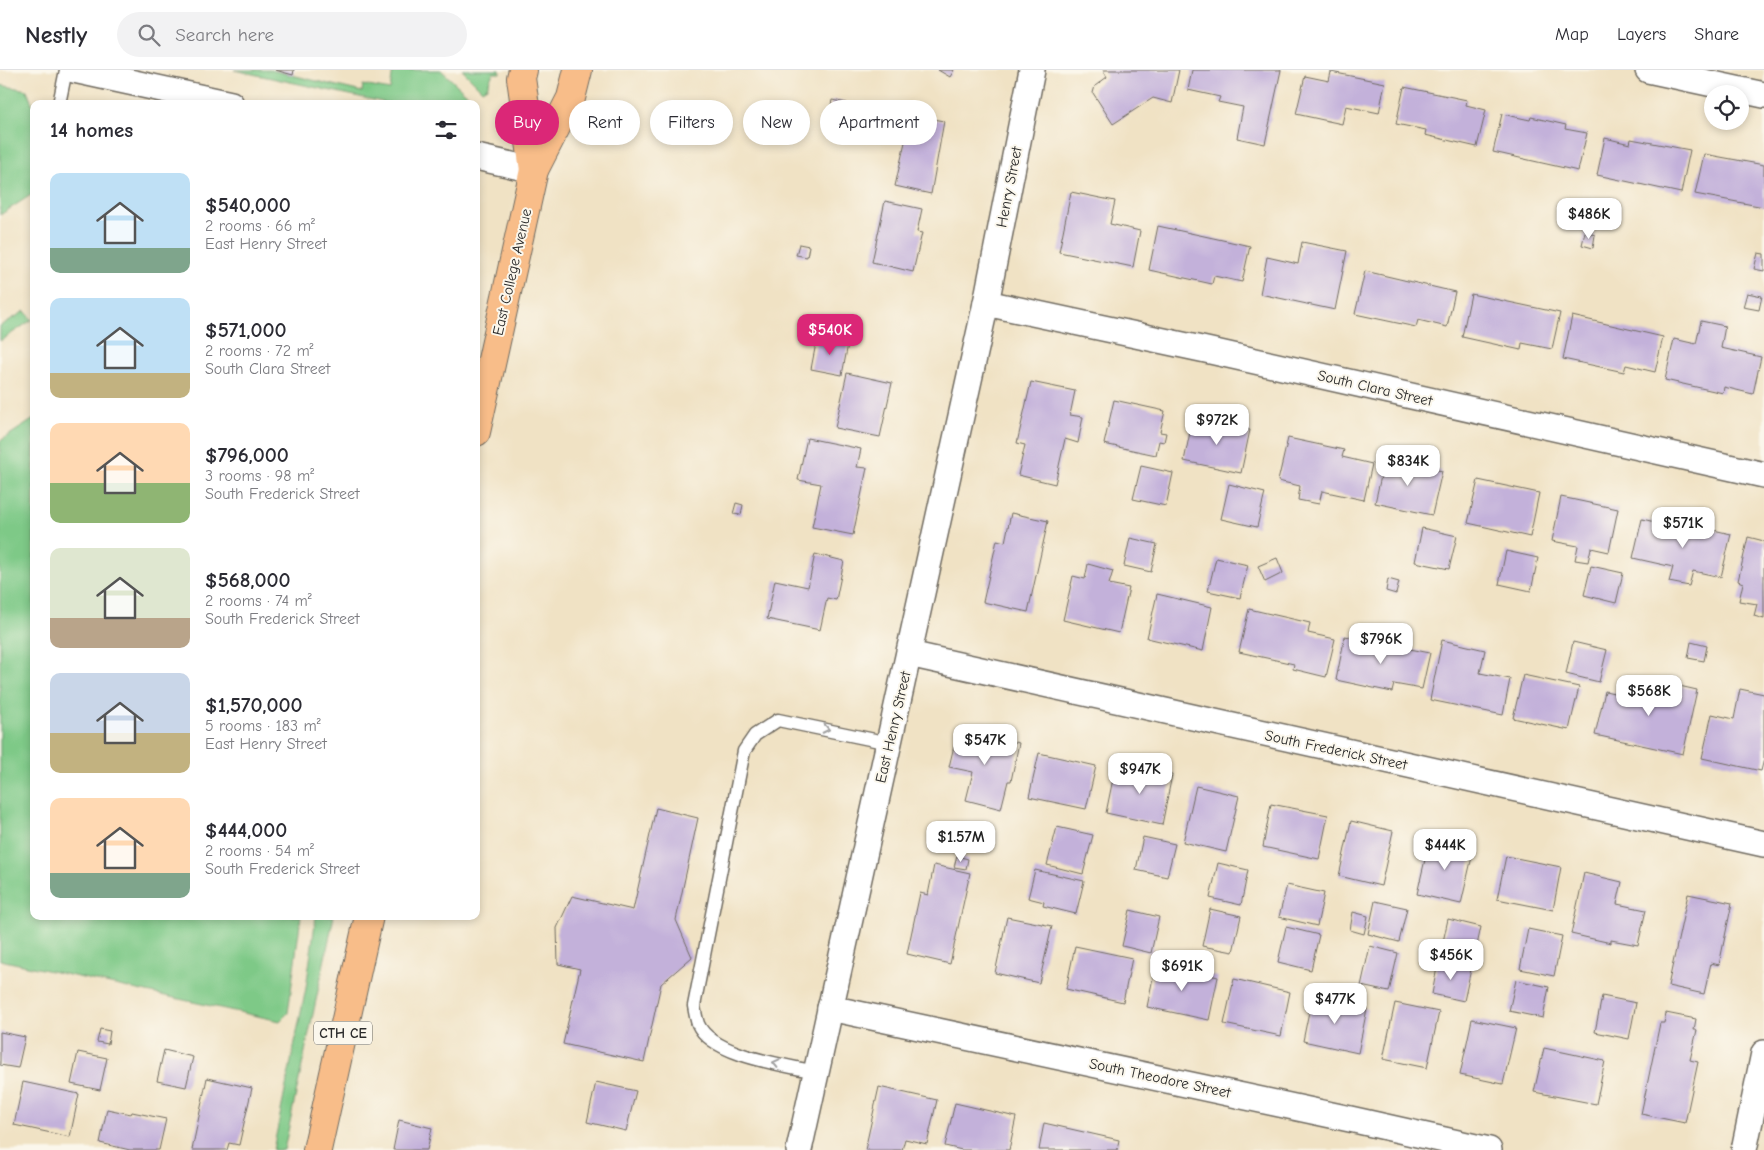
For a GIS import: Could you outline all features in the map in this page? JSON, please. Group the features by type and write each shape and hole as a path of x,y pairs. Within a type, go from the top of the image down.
{"main road":[{"name":"East College Avenue","path":"523,70 521,78 534,170"},
{"name":"East College Avenue","path":"480,414 534,170 571,98 578,70"},
{"name":"CTH CE","path":"317,1150 368,920"}],"street":[{"path":"74,70 106,73 215,100"},
{"name":"Henry Street","path":"986,303 1032,70"},
{"path":"1648,70 1764,95"},
{"path":"480,158 534,170"},
{"name":"South Clara Street","path":"986,303 1206,350 1764,475"},
{"name":"East Henry Street","path":"799,1150 986,303"},
{"name":"South Frederick Street","path":"909,654 1764,844"},
{"name":"South Theodore Street","path":"830,1008 1341,1116 1489,1150"},
{"path":"1744,1150 1764,1053"}],"lane":[{"path":"60,100 66,70"},
{"path":"816,1072 736,1054 714,1042 699,1026 694,1006 744,751 755,735 778,720 889,743"}],"green space":[{"path":"234,70 271,70 362,92 363,85 390,90 393,70 441,70 473,100 373,100"},
{"path":"462,70 500,70 500,73 493,73 487,87 482,90"},
{"path":"0,85 27,90 31,100 30,196 0,215"},
{"path":"25,311 30,317 30,321 0,341 0,326"},
{"path":"30,422 30,920 300,920 288,1013 280,1021 0,960 0,441"},
{"path":"315,920 333,920 284,1150 273,1150 306,988"}],"building":[{"path":"275,70 294,70 293,75"},
{"path":"938,70 954,70 950,77"},
{"path":"1103,70 1179,70 1172,103 1153,98 1113,124 1093,93 1095,86 1107,77"},
{"path":"1192,70 1281,70 1265,144 1237,138 1243,107 1218,102 1220,97 1188,90"},
{"path":"1331,72 1385,83 1379,113 1346,106 1342,124 1296,114 1305,76 1329,81"},
{"path":"1404,87 1467,100 1466,105 1486,110 1477,147 1425,135 1426,130 1396,124"},
{"path":"1502,114 1530,120 1531,117 1566,125 1565,129 1587,133 1578,171 1493,152"},
{"path":"937,120 944,121 931,194 895,186 904,145 937,145"},
{"path":"1605,138 1630,144 1631,139 1690,150 1681,193 1597,175"},
{"path":"1704,154 1764,165 1764,207 1695,194"},
{"path":"1071,192 1115,201 1110,224 1140,231 1133,267 1059,252"},
{"path":"885,201 922,209 917,232 922,233 913,272 872,262"},
{"path":"1158,226 1250,246 1242,282 1214,276 1212,284 1149,270"},
{"path":"1585,232 1595,235 1593,248 1582,245"},
{"path":"1302,242 1347,251 1335,310 1260,294 1267,257 1298,264"},
{"path":"799,244 809,246 807,257 796,255"},
{"path":"1758,253 1764,254 1764,271 1754,269"},
{"path":"1365,271 1455,292 1447,327 1418,320 1416,327 1355,314"},
{"path":"1747,293 1762,296 1759,310 1743,307"},
{"path":"1471,294 1560,313 1552,349 1522,343 1521,350 1462,337"},
{"path":"1572,316 1663,337 1655,372 1626,365 1624,372 1563,359"},
{"path":"1701,321 1725,326 1721,348 1761,357 1753,394 1724,387 1723,393 1665,380 1674,339 1696,344"},
{"path":"817,338 848,344 842,375 811,369"},
{"path":"847,373 892,383 880,437 835,428"},
{"path":"1031,382 1075,391 1070,415 1083,417 1078,443 1065,439 1055,484 1018,475 1025,445 1017,443"},
{"path":"1114,400 1165,411 1160,432 1166,433 1164,442 1159,441 1156,455 1104,444"},
{"path":"1193,418 1250,430 1241,473 1184,461"},
{"path":"807,438 861,449 857,467 867,468 853,535 812,527 821,484 798,480"},
{"path":"1288,438 1344,450 1342,457 1372,464 1364,500 1322,491 1319,504 1298,500 1300,486 1278,481"},
{"path":"1385,458 1442,471 1432,515 1375,503"},
{"path":"1141,466 1173,473 1166,506 1133,499"},
{"path":"1478,480 1539,493 1530,537 1468,523"},
{"path":"1229,484 1265,493 1257,527 1221,519"},
{"path":"1561,497 1618,509 1609,552 1591,548 1588,562 1575,560 1578,546 1552,541"},
{"path":"736,503 743,505 741,515 733,514"},
{"path":"1011,513 1048,521 1028,612 983,602 997,540 1005,542"},
{"path":"1642,519 1668,525 1669,520 1731,534 1721,577 1693,571 1689,586 1669,582 1673,567 1633,558"},
{"path":"1422,528 1457,536 1449,569 1415,562"},
{"path":"1748,537 1764,541 1764,619 1754,616 1757,604 1739,601 1743,583 1738,581"},
{"path":"1130,538 1157,544 1151,572 1124,566"},
{"path":"1506,551 1538,558 1531,591 1499,584"},
{"path":"815,554 844,561 836,600 827,598 820,630 767,619 775,580 808,587"},
{"path":"1216,558 1248,565 1240,598 1208,591"},
{"path":"1277,558 1283,573 1265,582 1258,566"},
{"path":"1088,564 1113,571 1109,584 1129,588 1119,633 1063,620 1073,576 1085,579"},
{"path":"1591,566 1623,573 1616,603 1584,595"},
{"path":"1388,579 1399,582 1396,594 1386,591"},
{"path":"1157,594 1212,607 1203,651 1147,638"},
{"path":"1249,609 1310,623 1308,633 1335,639 1326,677 1293,669 1294,664 1239,652"},
{"path":"1345,636 1430,653 1422,689 1394,684 1392,692 1336,680"},
{"path":"1442,640 1485,650 1480,673 1510,679 1503,715 1430,700"},
{"path":"1573,642 1607,650 1599,682 1566,674"},
{"path":"1691,642 1707,646 1704,661 1688,658"},
{"path":"1523,675 1579,687 1569,730 1513,718"},
{"path":"1653,680 1697,690 1683,754 1595,735 1605,691 1649,701"},
{"path":"1740,689 1764,694 1764,759 1761,771 1702,758 1712,714 1734,719"},
{"path":"958,729 1019,743 1011,781 1008,781 1001,809 966,800 973,772 949,767"},
{"path":"1039,753 1096,766 1086,809 1029,797"},
{"path":"1143,768 1172,775 1162,825 1106,813 1115,769 1141,775"},
{"path":"1196,786 1239,796 1226,852 1183,842"},
{"path":"1271,804 1328,815 1319,859 1263,847"},
{"path":"656,808 698,818 676,920 692,957 661,984 644,1062 563,1044 580,969 558,964 557,928 572,896 633,910"},
{"path":"1351,821 1393,831 1381,886 1339,876"},
{"path":"1057,827 1093,835 1083,874 1047,865"},
{"path":"1143,837 1175,844 1167,877 1136,870"},
{"path":"1430,838 1474,848 1461,904 1417,894"},
{"path":"957,856 968,859 966,869 954,867"},
{"path":"1506,856 1561,867 1553,910 1497,899"},
{"path":"1218,863 1248,870 1241,905 1210,898"},
{"path":"934,865 970,873 950,964 907,954 920,893 928,895"},
{"path":"1035,870 1084,881 1076,914 1043,906 1044,902 1028,898"},
{"path":"1584,873 1622,882 1617,904 1646,910 1638,945 1611,940 1611,943 1571,934"},
{"path":"1287,885 1324,893 1317,926 1279,917"},
{"path":"1688,894 1732,903 1719,965 1711,963 1704,994 1668,986"},
{"path":"1375,901 1407,908 1399,942 1368,934"},
{"path":"1210,909 1241,916 1233,952 1202,946"},
{"path":"1130,910 1159,917 1151,953 1122,946"},
{"path":"1353,912 1368,916 1364,934 1350,930"},
{"path":"1007,917 1052,926 1039,983 995,973"},
{"path":"1448,919 1481,927 1474,959 1441,951"},
{"path":"1286,927 1319,935 1311,970 1278,962"},
{"path":"1528,929 1562,936 1554,976 1520,969"},
{"path":"1075,946 1132,958 1123,1002 1066,989"},
{"path":"1370,946 1398,953 1389,992 1361,986"},
{"path":"1438,962 1471,969 1464,1001 1432,994"},
{"path":"1156,963 1218,977 1209,1020 1147,1007"},
{"path":"1234,979 1290,992 1281,1036 1224,1024"},
{"path":"1516,980 1549,987 1543,1018 1509,1011"},
{"path":"1602,996 1636,1003 1629,1039 1595,1032"},
{"path":"1312,997 1367,1009 1358,1053 1303,1041"},
{"path":"1395,1003 1439,1012 1427,1068 1383,1059"},
{"path":"1666,1013 1696,1019 1694,1030 1697,1030 1690,1060 1698,1062 1685,1123 1641,1114 1660,1023 1664,1023"},
{"path":"1472,1019 1516,1028 1503,1084 1460,1075"},
{"path":"100,1029 110,1031 108,1044 97,1042"},
{"path":"0,1032 25,1037 18,1068 0,1065"},
{"path":"1544,1048 1605,1061 1596,1104 1534,1092"},
{"path":"164,1050 193,1057 186,1087 157,1081"},
{"path":"78,1052 107,1058 100,1090 71,1084"},
{"path":"207,1078 252,1088 239,1145 229,1143 227,1150 192,1150"},
{"path":"23,1082 79,1094 70,1137 14,1125"},
{"path":"596,1082 636,1091 626,1131 587,1122"},
{"path":"879,1087 937,1100 927,1144 905,1139 902,1150 865,1150"},
{"path":"955,1103 1016,1117 1009,1150 962,1150 945,1146"},
{"path":"107,1109 166,1119 159,1150 130,1150 100,1143"},
{"path":"399,1120 432,1128 427,1150 393,1150"},
{"path":"1044,1123 1119,1140 1117,1150 1039,1150"}]}
